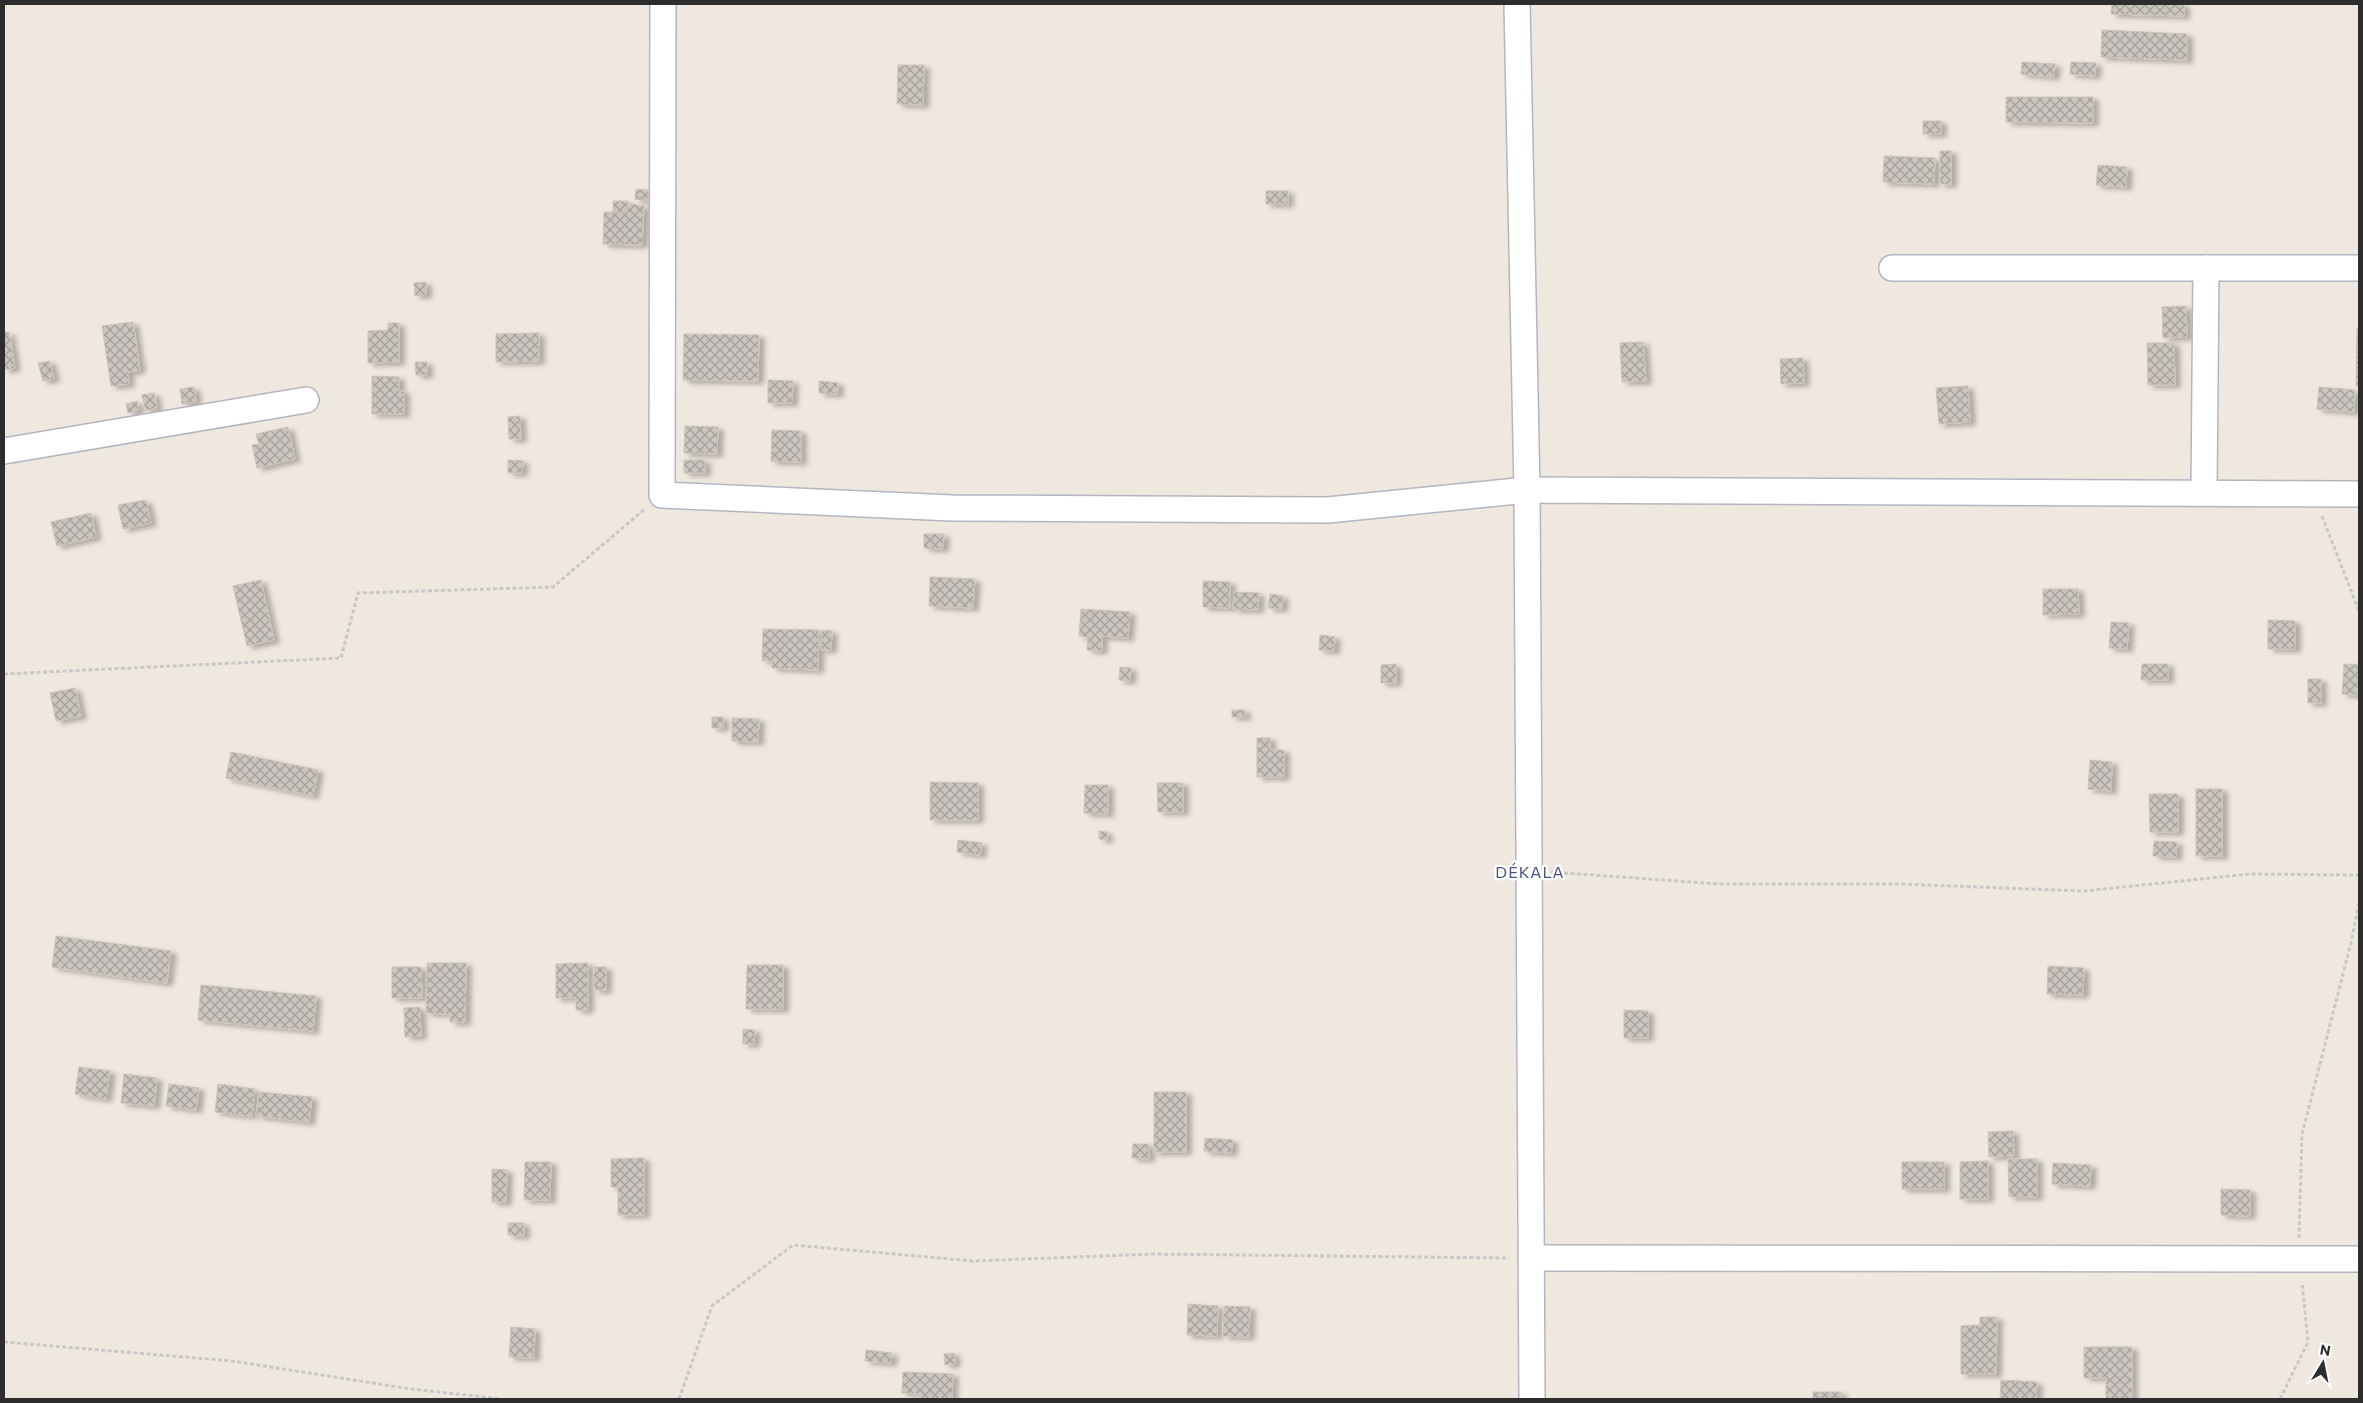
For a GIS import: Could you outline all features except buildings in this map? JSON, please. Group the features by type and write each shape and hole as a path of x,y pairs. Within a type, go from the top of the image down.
{"street":[{"path":"663,4 662,495 952,508 1328,510 1527,490 2359,494"},
{"path":"1517,4 1527,490 1533,1258 1532,1399"},
{"path":"1892,268 2359,268"},
{"path":"2204,493 2206,268"},
{"path":"4,451 306,400"},
{"path":"1533,1258 2359,1259"}],"path":[{"path":"2313,494 2359,611"},
{"path":"4,674 341,658 358,593 554,587 662,495"},
{"path":"1530,871 1719,884 1900,884 2084,891 2249,874 2359,875"},
{"path":"2280,1399 2308,1342 2300,1259 2302,1134 2349,953 2359,903"},
{"path":"679,1399 712,1306 793,1245 973,1261 1152,1254 1533,1258"},
{"path":"4,1342 232,1361 412,1389 501,1399"}],"district":[{"name":"DÉKALA","path":"1530,871"}]}
